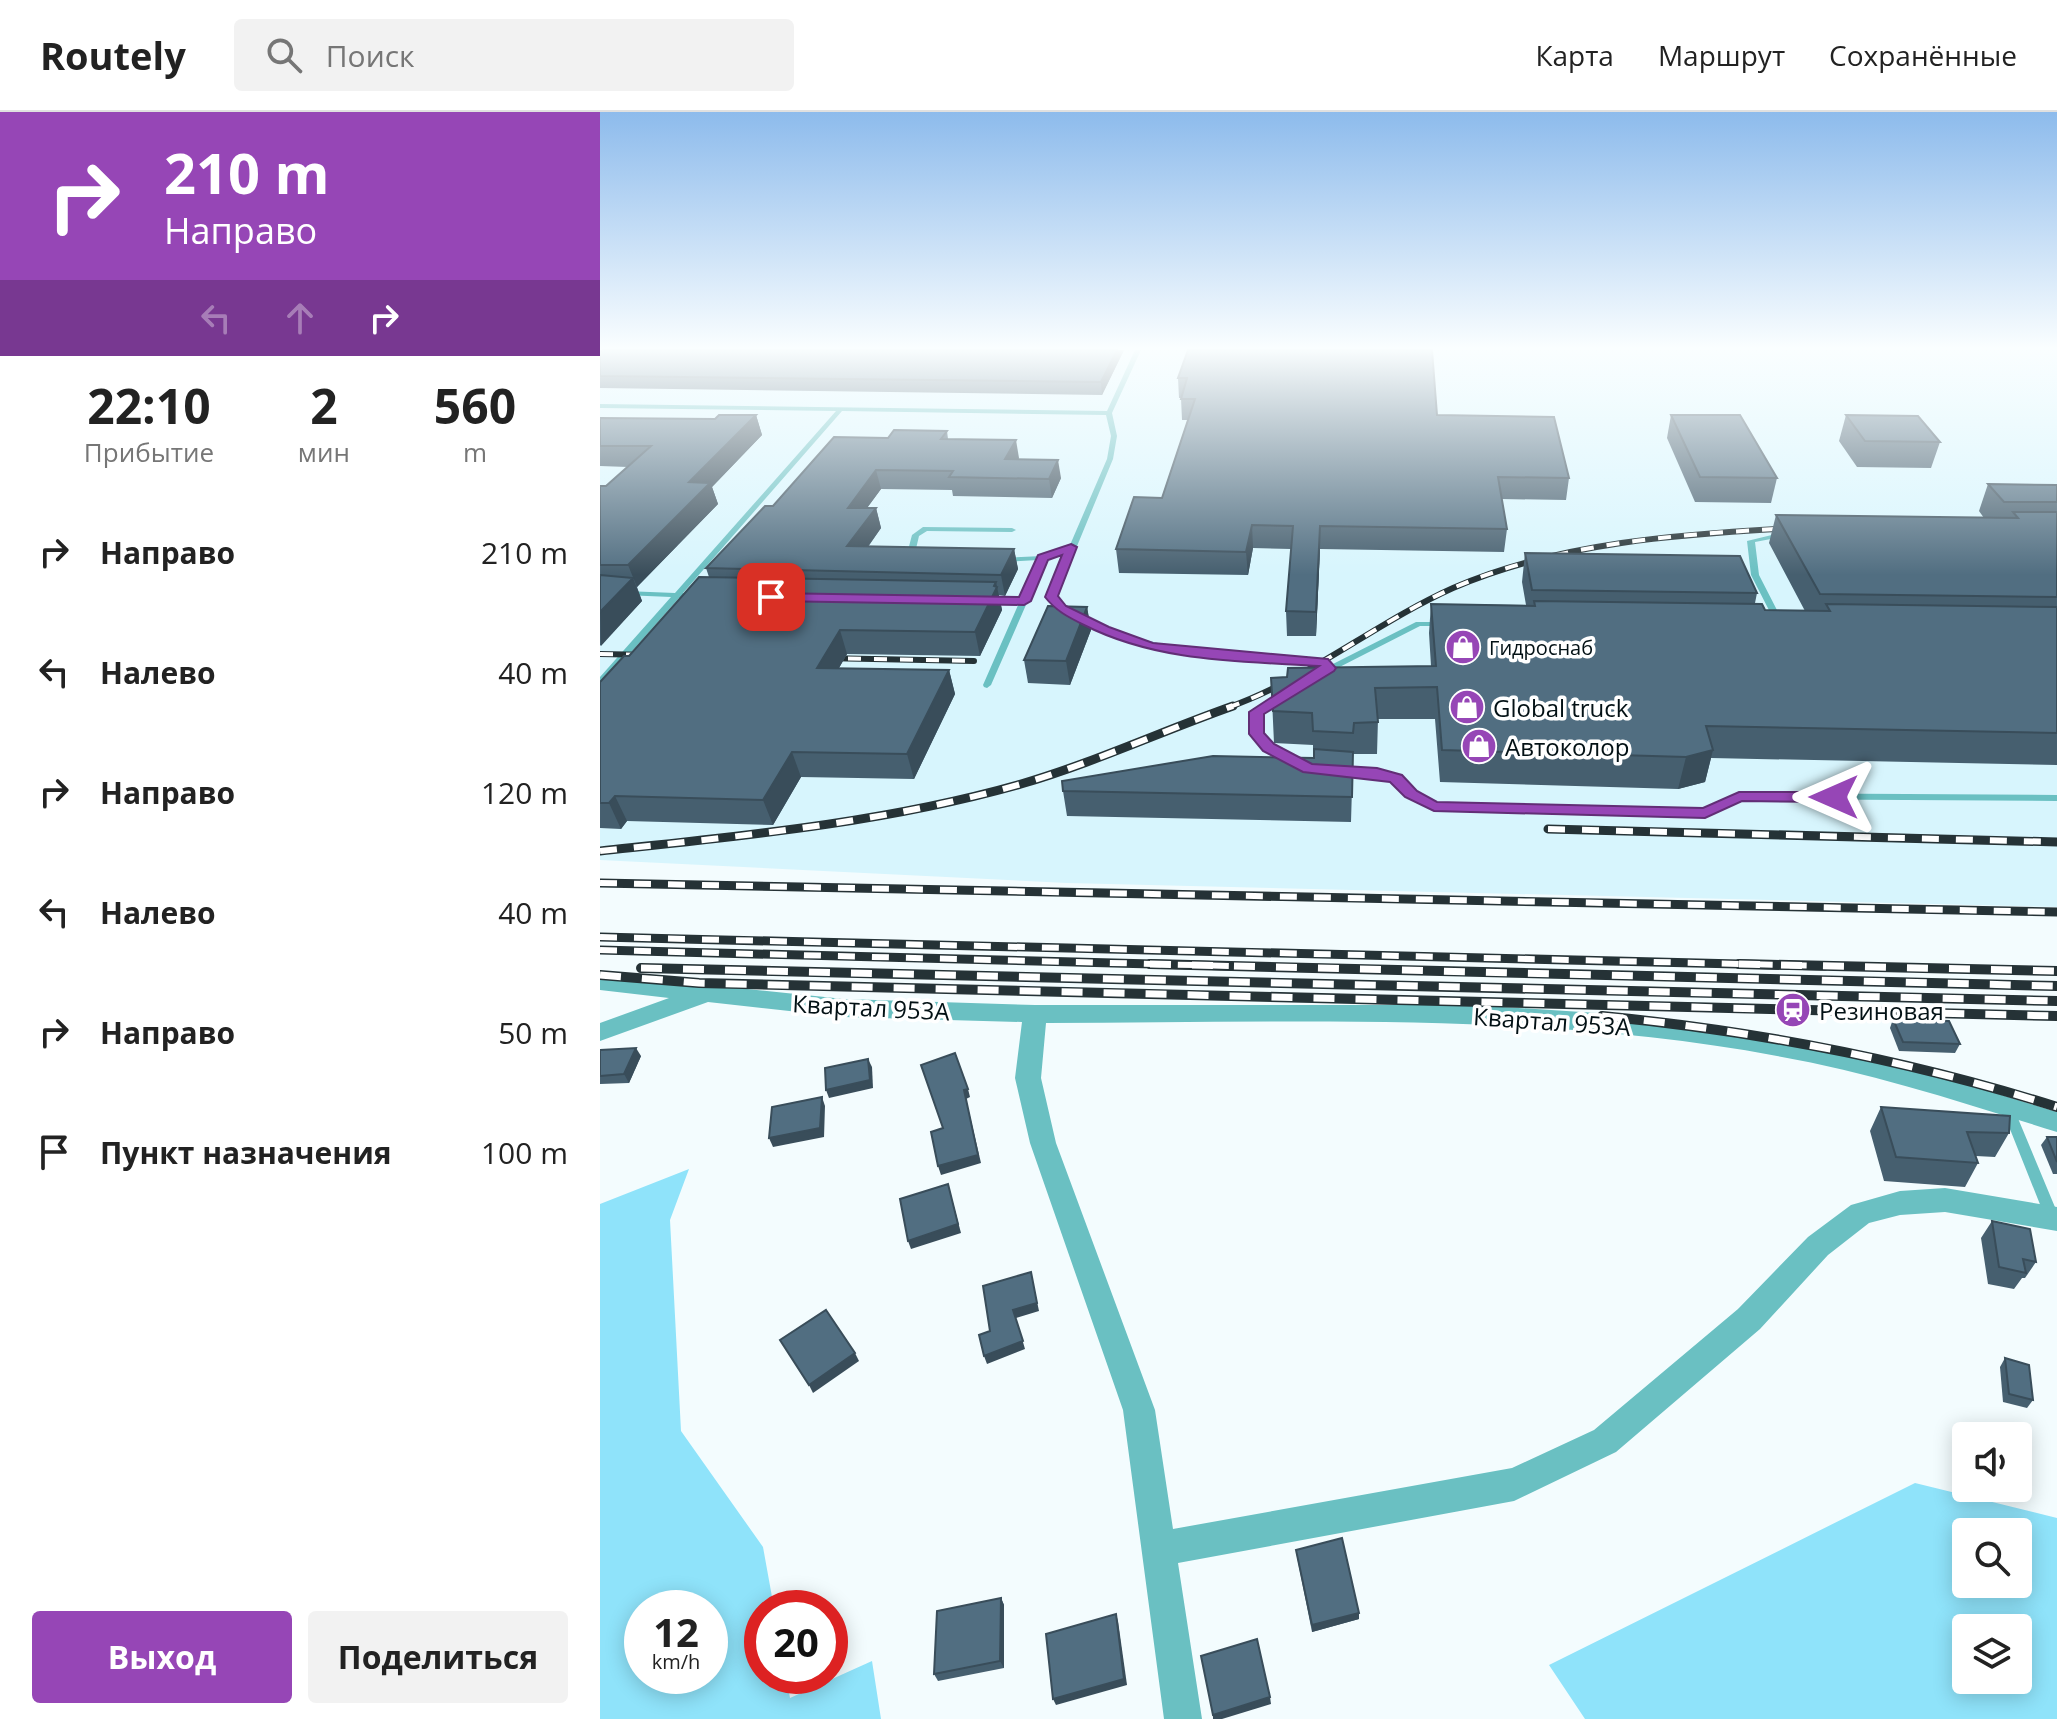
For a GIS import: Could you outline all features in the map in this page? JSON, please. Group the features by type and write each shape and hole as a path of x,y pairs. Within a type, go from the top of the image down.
{"street":[{"name":"Квартал 953А","path":"600,982 844,1008 1035,1014 1522,1015 1660,1029 1775,1046 1882,1068 2057,1122"},
{"name":"Квартал 953А","path":"600,1032 707,993"},
{"path":"1035,1014 1028,1078 1043,1143 1139,1410 1183,1719"},
{"path":"1159,1549 1514,1484 1605,1441 1739,1328 1818,1246 1861,1213 1900,1203 1945,1200 2055,1218"}],"lane":[{"path":"600,682 827,425"},
{"path":"1112,425 1114,436 1110,459 1052,597 1061,608 1105,630 1150,647 1195,654 1323,662 1329,668"},
{"path":"920,559 911,554 912,548 916,535 926,529 1012,530"},
{"path":"1766,628 1782,628 1755,575 1751,541 1798,534"},
{"path":"995,560 1043,558 1071,547"},
{"path":"987,685 1043,558"},
{"path":"600,592 708,596"},
{"path":"977,600 1024,601"},
{"path":"1308,768 1269,747 1257,734 1256,712 1329,668 1419,624 1451,625"},
{"path":"1322,769 1377,773 1396,778 1411,794 1434,806 1705,813 1739,796 2057,798"},
{"path":"2006,1104 2055,1218"}],"shaded area":[{"path":"600,425 2057,425 2057,907 1067,883 600,860"},
{"path":"689,1169 670,1220 681,1431 763,1547 771,1590 744,1590 744,1694 789,1694 790,1698 799,1694 848,1694 848,1672 872,1661 881,1719 600,1719 600,1204"},
{"path":"1915,1483 1952,1492 1952,1502 1992,1502 2057,1518 2057,1719 1585,1719 1549,1665"}],"building":[{"path":"600,425 746,425 689,482 710,483 628,565 600,565 600,486 606,486 651,446 600,446"},
{"path":"1186,425 1556,425 1569,478 1498,477 1507,529 1320,526 1316,612 1286,611 1293,526 1252,525 1246,552 1116,549 1134,497 1162,498"},
{"path":"1676,425 1746,425 1777,478 1700,477"},
{"path":"1853,425 1926,425 1940,442 1865,441"},
{"path":"894,430 947,431 941,439 1016,440 1005,459 1058,460 1049,479 949,477 953,471 876,470 848,508 876,508 847,546 1014,549 1001,575 706,568 765,506 773,506 834,437 888,438"},
{"path":"1988,484 2057,485 2057,502 2004,502"},
{"path":"2013,512 2057,512 2057,597 1820,594 1776,515 2018,518"},
{"path":"1525,553 1740,556 1757,593 1532,590"},
{"path":"600,575 633,578 600,612"},
{"path":"699,577 996,582 994,586 997,587 975,632 840,630 817,668 949,670 907,754 792,752 763,800 615,796 609,803 600,803 600,682 624,656 629,656"},
{"path":"1534,601 1762,604 1765,610 1830,611 1826,604 2057,607 2057,733 1706,726 1713,750 1686,757 1442,750 1437,687 1375,688 1378,722 1354,723 1353,733 1313,731 1312,713 1273,711 1271,678 1287,677 1288,668 1436,666 1431,604 1535,606"},
{"path":"1048,606 1087,607 1066,661 1024,660"},
{"path":"1314,749 1353,752 1352,797 1063,791 1062,781 1213,756 1314,758"},
{"path":"1893,1019 1949,1021 1960,1044 1903,1042"},
{"path":"636,1048 624,1074 600,1076 600,1050"},
{"path":"955,1053 968,1089 964,1090 978,1155 938,1166 931,1132 943,1128 921,1065"},
{"path":"868,1059 870,1080 826,1090 825,1068"},
{"path":"822,1097 820,1128 769,1138 772,1107"},
{"path":"1881,1107 2010,1116 2009,1133 1967,1132 1978,1163 1896,1157"},
{"path":"2047,1137 2057,1137 2057,1162"},
{"path":"948,1184 958,1224 908,1241 900,1199"},
{"path":"1992,1221 2030,1229 2036,1262 2023,1259 2026,1273 1999,1267"},
{"path":"1031,1272 1037,1303 1013,1310 1023,1341 984,1356 979,1335 990,1331 983,1286"},
{"path":"826,1310 855,1353 809,1385 780,1340"},
{"path":"2005,1358 2029,1365 2033,1400 2009,1394"},
{"path":"1342,1538 1359,1613 1312,1625 1296,1550"},
{"path":"1001,1598 1000,1661 934,1674 937,1611"},
{"path":"1116,1614 1124,1679 1053,1699 1046,1634"},
{"path":"1257,1639 1270,1697 1213,1715 1201,1656"}],"railway":[{"path":"1227,708 1314,667 1424,602 1493,572 1578,550 1621,543 1709,533 1795,528"},
{"path":"600,654 651,655"},
{"path":"822,658 974,661"},
{"path":"600,851 812,826 917,809 1021,784 1233,706"},
{"path":"1548,829 2057,842"},
{"path":"600,883 2057,912"},
{"path":"600,937 1761,964"},
{"path":"600,950 1199,965"},
{"path":"1150,964 1199,965"},
{"path":"1739,964 1761,964"},
{"path":"1761,964 2057,971"},
{"path":"1761,964 1825,966"},
{"path":"1199,965 2057,986"},
{"path":"1199,965 1231,966"},
{"path":"641,968 2057,1001"},
{"path":"600,975 699,983 2057,1016"},
{"path":"1602,1016 1718,1030 1832,1050 1945,1075 2057,1107"}],"place":[{"name":"Гидроснаб","path":"1463,647"},
{"name":"Global truck","path":"1467,707"},
{"name":"Автоколор","path":"1479,746"},
{"name":"Резиновая","path":"1793,1010"}],"route":[{"path":"771,597 1024,601 1043,558 1071,547 1052,597 1061,608 1105,630 1150,647 1195,654 1323,662 1329,668 1256,712 1257,734 1269,747 1308,768 1377,773 1396,778 1411,794 1434,806 1705,813 1739,796 1834,797"}]}
